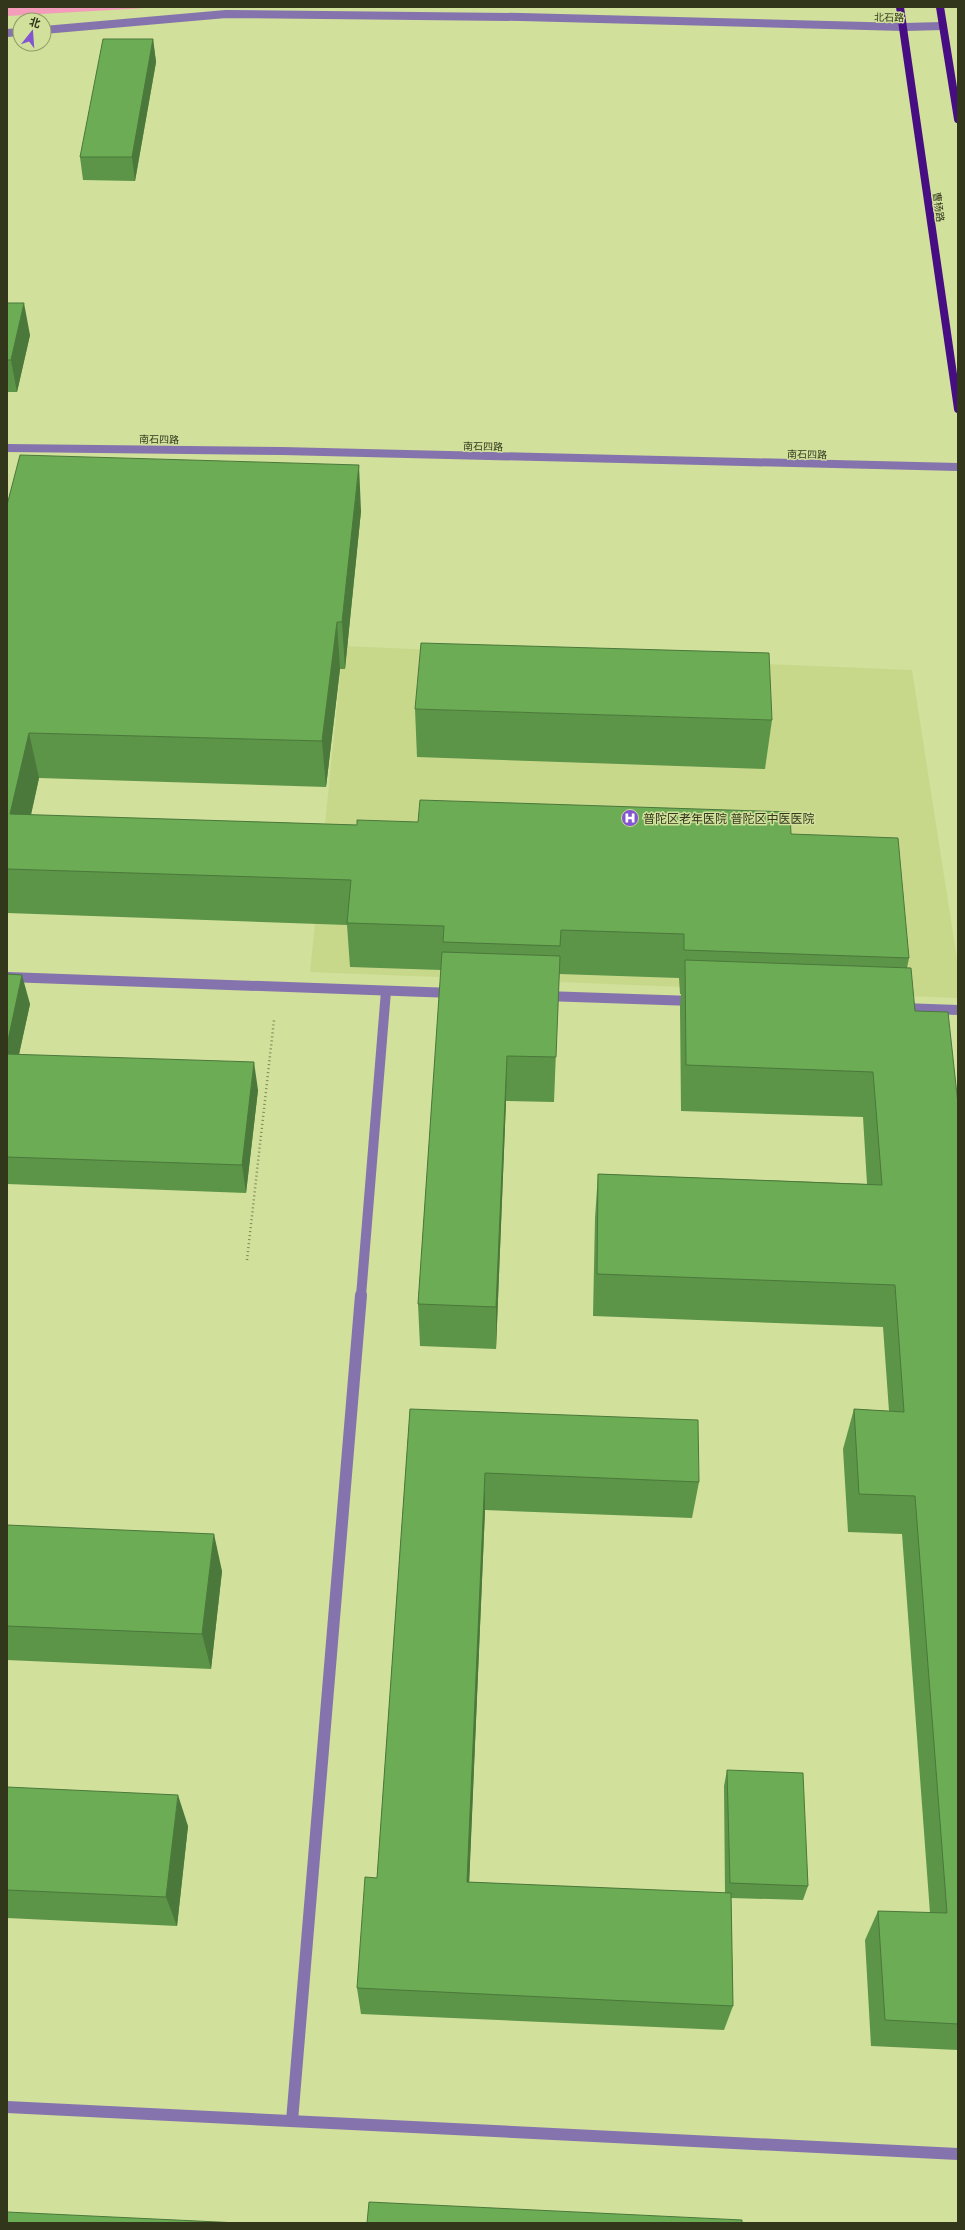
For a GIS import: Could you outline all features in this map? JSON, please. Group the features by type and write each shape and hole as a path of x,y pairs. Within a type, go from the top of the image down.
{"main road":[{"name":"曹杨路","path":"900,7 958,410"},
{"path":"940,7 958,119"}],"street":[{"name":"北石路","path":"52,29 226,14 521,17 904,27 943,26"},
{"name":"南石四路","path":"7,448 282,451 958,467"},
{"path":"7,977 466,993"},
{"path":"292,2121 386,990"},
{"path":"537,996 704,1001"},
{"path":"894,1008 958,1010"},
{"path":"7,2107 958,2154"}],"path":[{"path":"247,1260 277,986"}],"shaded area":[{"path":"7,7 162,7 52,13 52,12 12,12 12,16 7,16"},
{"name":"普陀区老年医院 普陀区中医医院","path":"343,646 912,670 958,965 958,998 310,972"}],"building":[{"path":"103,39 153,39 132,157 80,157"},
{"path":"7,303 24,303 11,360 7,360"},
{"path":"20,455 359,465 342,622 337,622 322,741 29,733 10,814 357,825 357,820 418,822 420,800 790,812 791,834 898,838 909,958 684,950 684,934 561,930 560,946 443,942 444,926 347,923 351,880 7,869 7,505"},
{"path":"421,643 769,653 772,720 415,709"},
{"path":"442,952 560,956 556,1057 507,1056 496,1307 418,1304"},
{"path":"685,960 911,968 915,1011 948,1012 958,1104 958,2024 885,2020 878,1911 947,1913 915,1496 859,1494 854,1409 904,1412 895,1285 597,1274 598,1174 882,1185 873,1072 686,1065"},
{"path":"7,974 22,975 7,1045"},
{"path":"7,1054 254,1062 242,1165 7,1157"},
{"path":"410,1409 698,1420 699,1482 485,1473 467,1882 731,1893 733,2006 357,1988 365,1877 377,1878"},
{"path":"7,1525 214,1534 202,1634 7,1626"},
{"path":"727,1770 803,1773 808,1886 730,1883"},
{"path":"7,1787 178,1795 166,1897 7,1890"},
{"path":"369,2202 742,2220 742,2223 367,2223"},
{"path":"7,2212 239,2223 7,2223"}],"place":[{"name":"普陀区老年医院 普陀区中医医院","path":"630,818"}]}
